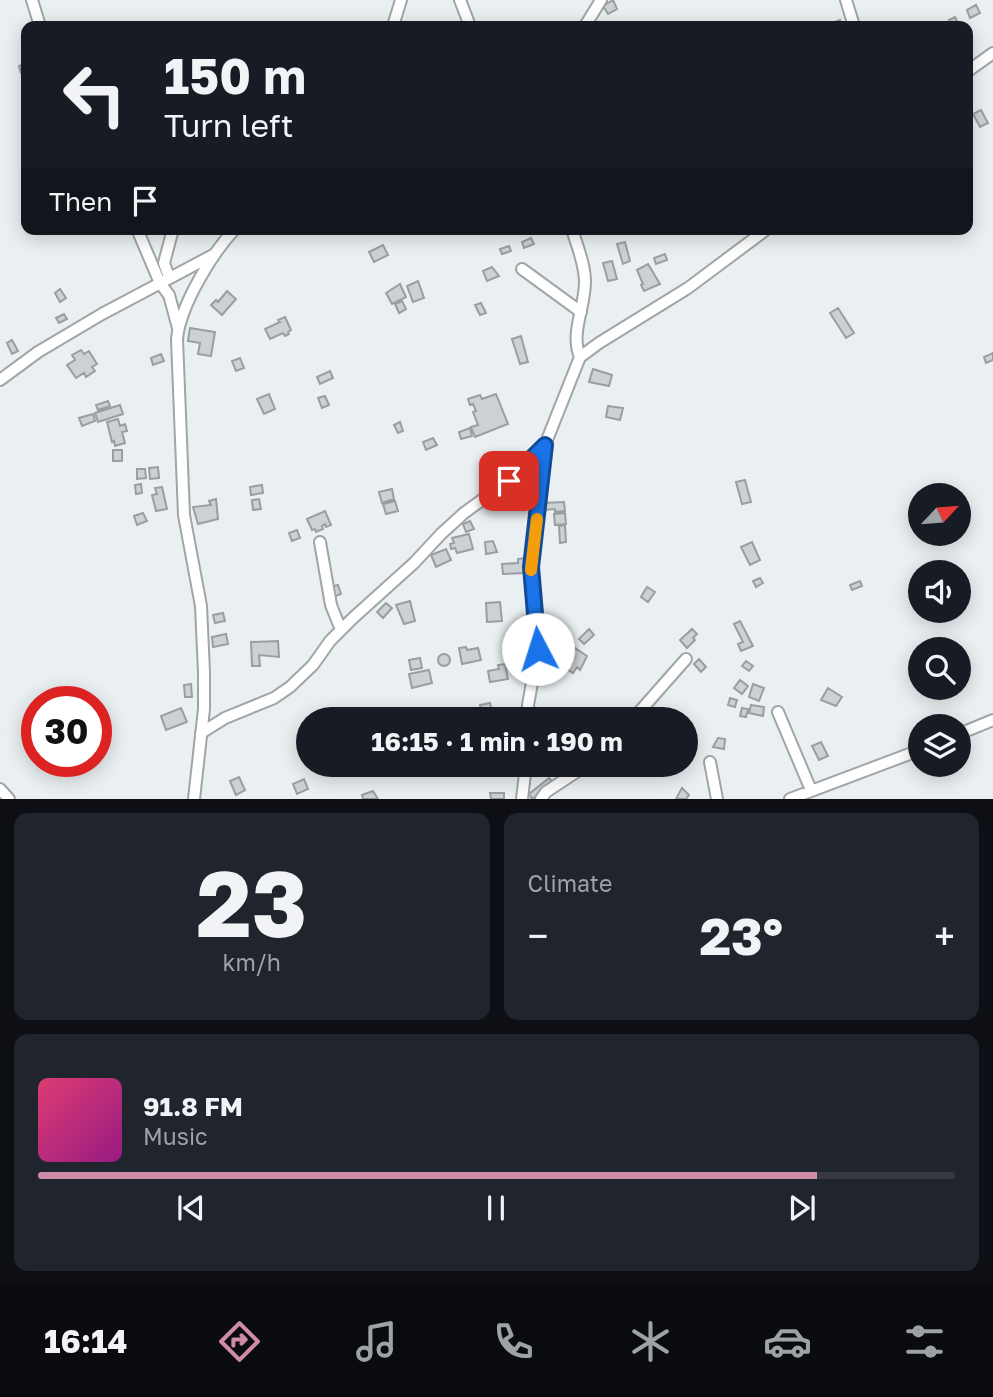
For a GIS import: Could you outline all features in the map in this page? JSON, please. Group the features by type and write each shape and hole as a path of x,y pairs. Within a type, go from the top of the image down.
{"street":[{"path":"32,0 38,21"},
{"path":"395,21 401,0"},
{"path":"460,0 468,21"},
{"path":"588,21 601,0"},
{"path":"846,0 852,21"},
{"path":"973,67 993,53"},
{"path":"140,235 164,280 178,328 184,515 201,606 204,672 194,799"},
{"path":"164,280 164,263 171,235"},
{"path":"178,328 215,254 229,235"},
{"path":"574,235 585,285 575,340 580,358"},
{"path":"528,707 538,649 531,567 545,445 580,358 599,343 688,288 759,235"},
{"path":"0,380 47,347 102,314 215,254"},
{"path":"522,269 580,312"},
{"path":"201,733 225,718 274,698 290,687 313,665 341,630 464,513 509,481 545,445"},
{"path":"320,542 331,605 341,630"},
{"path":"643,707 686,659"},
{"path":"778,712 811,790"},
{"path":"971,729 993,720"},
{"path":"790,799 908,755"},
{"path":"710,762 717,799"},
{"path":"522,799 525,777"},
{"path":"541,799 545,792 568,777"},
{"path":"0,789 9,799"}],"building":[{"path":"613,0 617,9 608,14 603,6"},
{"path":"976,5 980,13 970,18 967,10"},
{"path":"981,110 988,123 980,127 973,114"},
{"path":"531,238 534,244 524,248 522,242"},
{"path":"625,242 630,261 623,264 617,244"},
{"path":"383,245 388,255 374,262 369,252"},
{"path":"509,246 511,251 502,254 500,249"},
{"path":"665,254 667,260 656,264 654,258"},
{"path":"612,261 617,279 608,281 603,263"},
{"path":"648,264 660,284 644,291 637,270"},
{"path":"492,267 499,276 487,281 483,271"},
{"path":"418,281 424,298 413,302 407,286"},
{"path":"400,284 406,297 392,304 386,293"},
{"path":"60,289 66,298 60,302 55,293"},
{"path":"227,291 236,299 222,315 211,305 216,300 218,302"},
{"path":"402,301 406,309 399,313 395,304"},
{"path":"481,303 486,313 480,315 475,305"},
{"path":"838,308 854,333 846,338 830,313"},
{"path":"64,314 67,319 59,323 56,318"},
{"path":"285,317 291,330 289,334 285,336 283,333 270,339 265,329"},
{"path":"190,328 215,332 211,356 198,354 200,343 188,341"},
{"path":"521,336 528,362 520,364 512,339"},
{"path":"12,340 18,351 12,354 7,343"},
{"path":"81,350 84,354 89,351 97,364 92,367 95,371 86,377 84,373 76,378 67,365 75,360 72,355"},
{"path":"993,353 993,360 986,363 984,357"},
{"path":"161,354 164,361 153,365 151,358"},
{"path":"240,358 244,368 236,371 232,361"},
{"path":"593,369 612,375 609,386 589,382"},
{"path":"330,371 333,378 320,384 317,377"},
{"path":"269,394 275,409 264,414 257,399"},
{"path":"496,394 508,424 475,437 471,427 478,425 473,412 476,411 468,399 480,395 482,399"},
{"path":"325,396 329,405 322,408 318,398"},
{"path":"108,401 110,406 98,410 96,405"},
{"path":"120,405 123,414 98,422 95,413"},
{"path":"608,406 623,408 620,420 606,417"},
{"path":"93,414 95,421 82,426 79,418"},
{"path":"118,419 120,426 125,424 127,431 122,432 125,443 115,446 107,422"},
{"path":"400,422 403,431 398,433 394,425"},
{"path":"470,428 472,436 461,439 459,432"},
{"path":"433,438 437,445 426,450 423,442"},
{"path":"113,450 122,450 122,461 113,461"},
{"path":"158,467 159,478 150,479 149,468"},
{"path":"137,469 145,469 146,478 137,479"},
{"path":"745,480 751,502 742,504 736,482"},
{"path":"141,484 142,493 136,494 135,485"},
{"path":"262,485 263,493 251,495 250,487"},
{"path":"162,487 167,509 156,511 152,495 157,494 155,488"},
{"path":"392,489 394,499 382,503 379,492"},
{"path":"216,499 218,519 198,524 193,507 211,505 209,501"},
{"path":"259,499 261,509 253,510 252,500"},
{"path":"395,501 398,511 386,514 383,504"},
{"path":"564,502 565,511 543,510 542,503"},
{"path":"325,511 331,525 326,527 325,524 323,529 316,532 315,529 312,530 307,519"},
{"path":"143,513 147,521 137,525 134,516"},
{"path":"565,513 566,524 555,525 554,514"},
{"path":"470,521 474,529 466,532 463,524"},
{"path":"565,525 566,542 560,543 559,526"},
{"path":"297,530 300,538 292,541 289,533"},
{"path":"469,534 473,549 457,553 455,548 451,549 450,544 454,543 452,538"},
{"path":"493,541 497,552 486,554 485,542"},
{"path":"752,542 760,560 750,565 741,547"},
{"path":"446,549 451,560 436,567 431,555"},
{"path":"525,558 526,573 503,574 502,564 518,563 518,559"},
{"path":"760,578 763,583 756,587 753,581"},
{"path":"860,581 862,586 852,590 850,585"},
{"path":"338,585 341,594 333,597 330,587"},
{"path":"647,587 655,592 648,602 641,597"},
{"path":"410,601 415,621 404,624 396,605"},
{"path":"500,602 502,621 487,622 486,603"},
{"path":"386,603 392,608 383,618 377,612"},
{"path":"223,613 225,621 215,623 213,615"},
{"path":"740,621 753,646 741,651 738,644 743,642 734,624"},
{"path":"589,629 594,635 584,644 579,639"},
{"path":"692,629 697,634 687,648 680,640"},
{"path":"226,634 228,644 213,647 212,637"},
{"path":"554,636 559,639 555,646 550,643"},
{"path":"278,641 279,657 259,655 260,666 252,666 251,642"},
{"path":"466,647 467,650 478,648 481,660 462,664 459,648"},
{"path":"575,648 587,656 580,670 577,667 573,673 564,667"},
{"path":"439,655 449,655 449,665 439,665"},
{"path":"420,658 422,668 411,670 409,660"},
{"path":"699,659 706,667 701,672 694,664"},
{"path":"746,661 753,666 749,671 742,666"},
{"path":"505,664 508,679 490,682 488,671 499,669 498,665"},
{"path":"429,670 432,683 412,688 409,674"},
{"path":"740,680 748,686 742,694 734,688"},
{"path":"191,684 192,697 185,697 184,685"},
{"path":"753,684 764,688 759,701 749,697"},
{"path":"828,688 842,697 836,706 821,700"},
{"path":"730,698 737,700 735,707 728,705"},
{"path":"490,703 491,707 480,707"},
{"path":"751,705 764,707 763,716 749,713"},
{"path":"181,708 187,722 166,730 161,716"},
{"path":"742,708 748,709 746,717 740,716"},
{"path":"718,738 725,739 724,749 713,747"},
{"path":"821,742 828,756 819,760 812,746"},
{"path":"239,777 245,790 236,795 230,781"},
{"path":"549,778 553,782 532,799 529,794"},
{"path":"304,779 308,789 297,794 293,784"},
{"path":"682,788 689,795 686,799 676,799"},
{"path":"373,791 378,799 363,799 362,795"},
{"path":"490,793 504,793 504,799 491,799"}],"slow traffic":[{"path":"531,570 537,519"}],"route":[{"path":"509,481 545,445 531,567 538,649"}]}
